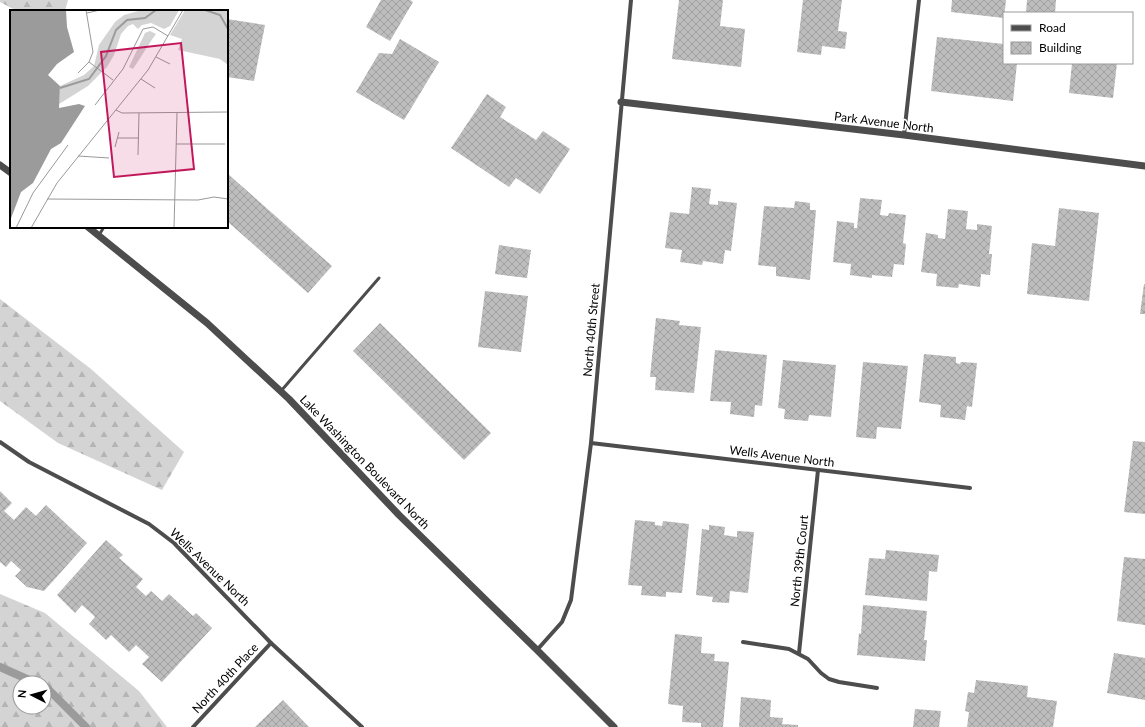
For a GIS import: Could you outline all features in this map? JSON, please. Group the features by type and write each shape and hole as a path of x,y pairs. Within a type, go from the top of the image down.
{"street":[{"name":"North 40th Street","path":"537,650 562,622 571,600 591,443 631,0"},
{"path":"904,135 919,0"},
{"name":"Park Avenue North","path":"621,102 904,135 1145,166"},
{"path":"0,165 10,172"},
{"name":"Lake Washington Boulevard North","path":"89,228 207,324 281,391 399,515 614,727"},
{"name":"Wells Avenue North","path":"0,442 29,462 149,524 174,543 271,643 362,727"},
{"name":"Wells Avenue North","path":"591,443 970,488"},
{"name":"North 39th Court","path":"799,653 818,470"},
{"path":"743,642 789,648 808,659 829,679 877,688"},
{"name":"North 40th Place","path":"193,727 271,643"}],"lane":[{"path":"99,235 103,228"},
{"path":"281,391 379,278"}],"green space":[{"path":"0,0 68,0 65,10 15,10 0,2"},
{"path":"0,299 91,369 184,452 162,490 58,443 0,401"},
{"path":"0,594 45,613 139,691 167,727 0,727"}],"building":[{"path":"381,0 410,0 413,2 390,41 366,27"},
{"path":"679,0 723,0 720,26 745,29 741,67 672,59"},
{"path":"803,0 842,0 838,31 847,32 845,49 822,46 821,55 797,52"},
{"path":"952,0 1006,0 1003,18 951,12"},
{"path":"1027,0 1056,0 1055,12 1026,12"},
{"path":"228,19 265,25 254,81 228,77"},
{"path":"937,37 1003,44 1003,64 1017,64 1013,101 931,91"},
{"path":"400,39 439,62 404,120 356,92 379,53 392,54"},
{"path":"1072,64 1117,64 1113,98 1069,93"},
{"path":"487,94 506,107 500,117 536,140 543,131 570,149 540,194 516,178 509,187 451,148"},
{"path":"228,174 332,266 308,293 228,222"},
{"path":"692,187 711,189 709,204 718,205 718,201 737,203 731,251 725,250 723,264 703,261 702,265 680,262 682,250 665,248 670,212 689,214"},
{"path":"860,198 882,200 880,215 888,216 889,213 906,215 903,243 906,244 904,265 894,264 892,277 872,275 872,278 850,275 851,264 833,262 837,221 854,223 854,228 857,228"},
{"path":"795,201 810,203 810,210 816,210 810,280 776,276 776,267 758,265 764,206 794,208"},
{"path":"1059,208 1099,213 1089,301 1027,294 1032,243 1055,246"},
{"path":"948,209 968,211 966,229 977,230 977,224 992,226 989,254 992,254 990,275 981,274 980,287 959,284 958,288 936,286 937,274 921,272 926,233 938,235 938,238 945,239"},
{"path":"499,245 531,250 527,278 495,274"},
{"path":"1144,284 1145,314 1140,314"},
{"path":"485,291 528,296 521,352 478,347"},
{"path":"656,318 680,321 679,325 701,327 694,393 655,390 656,377 650,377"},
{"path":"380,323 491,433 464,460 353,351"},
{"path":"715,350 767,355 762,406 755,405 754,417 730,414 731,402 710,401"},
{"path":"924,354 956,357 956,363 960,364 961,362 977,363 972,407 967,406 965,420 940,417 941,405 919,402"},
{"path":"783,360 836,365 831,417 809,415 808,421 784,419 785,409 778,408"},
{"path":"863,362 908,366 901,429 877,427 876,439 856,437"},
{"path":"1133,441 1145,442 1145,514 1124,512"},
{"path":"0,491 12,503 4,511 14,520 26,507 36,516 46,505 87,543 44,591 27,587 15,576 21,570 11,561 6,567 0,562"},
{"path":"635,520 655,522 655,525 662,526 663,521 689,524 682,593 666,592 666,597 641,595 642,586 628,585"},
{"path":"709,525 725,527 724,535 737,537 737,531 754,532 748,593 730,591 729,603 712,602 713,597 696,595 702,529 709,530"},
{"path":"106,540 123,555 119,558 143,579 136,587 146,596 151,591 162,601 169,594 193,616 196,613 212,628 162,682 142,664 149,657 136,645 129,652 111,635 106,640 89,624 95,617 91,613 82,605 75,613 57,595"},
{"path":"886,550 939,555 937,572 929,571 927,601 865,595 869,558 885,559"},
{"path":"1124,557 1145,559 1145,625 1117,621"},
{"path":"863,605 927,611 924,640 927,640 925,661 857,655 859,633 861,634"},
{"path":"675,634 702,637 701,653 715,654 714,661 729,662 723,727 701,727 701,723 682,722 683,706 668,704"},
{"path":"1114,653 1145,658 1145,700 1107,693"},
{"path":"976,680 1028,686 1027,697 1057,701 1053,727 967,727 969,712 965,711 968,692 974,693"},
{"path":"741,697 771,700 770,717 783,718 782,724 798,725 798,727 739,727"},
{"path":"283,700 309,727 255,727"},
{"path":"915,709 941,711 939,727 913,727"}],"waterway":[{"path":"0,667 18,675"},
{"path":"52,693 86,727"}]}
